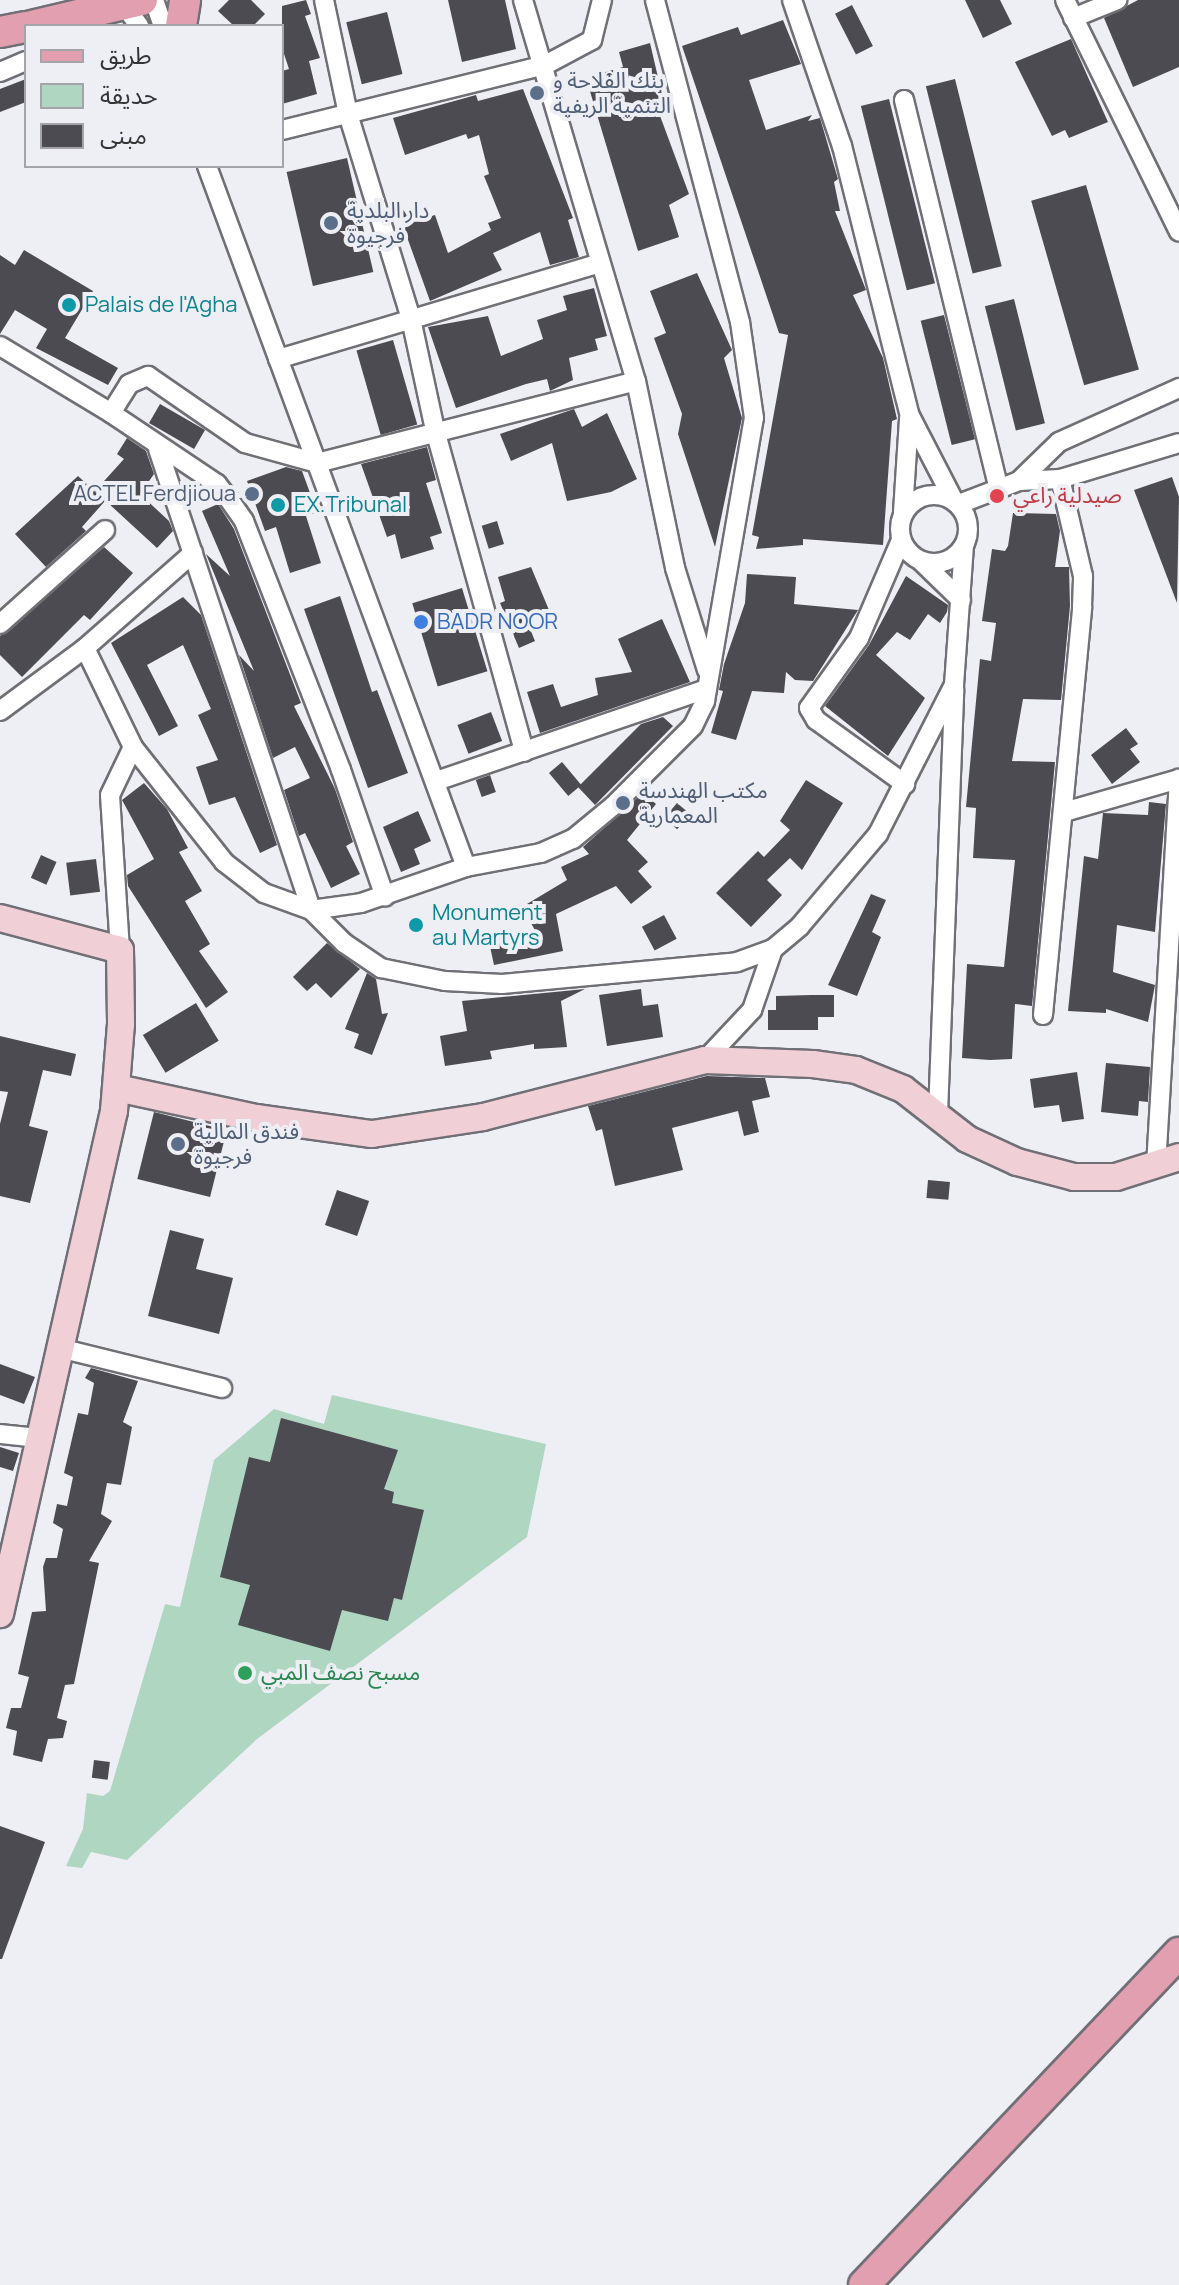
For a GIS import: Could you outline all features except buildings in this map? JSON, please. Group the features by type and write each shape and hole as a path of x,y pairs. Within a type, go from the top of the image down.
{"main road":[{"path":"181,24 185,0"},
{"path":"50,24 115,15"},
{"path":"0,32 24,28"},
{"path":"0,918 120,950 117,1088 0,1614"},
{"path":"117,1088 256,1118 372,1134 483,1117 705,1060 856,1070 903,1089 979,1145 1017,1162 1074,1177 1116,1177 1168,1162"},
{"path":"864,2285 1179,1953"}],"street":[{"path":"154,0 162,24"},
{"path":"324,0 348,114 411,319 435,430 524,752"},
{"path":"523,0 545,65 636,381 675,568 707,681"},
{"path":"284,130 545,65 592,40 602,0"},
{"path":"85,648 133,747 184,818 241,878 291,907 311,910 385,897 466,867 541,853 573,839 670,753 693,726 707,681 754,394 655,0"},
{"path":"792,0 842,146 910,416 969,529 964,546 954,685 938,1114"},
{"path":"1065,0 1179,232"},
{"path":"1073,18 1117,0"},
{"path":"0,72 24,62"},
{"path":"904,100 999,490"},
{"path":"208,168 466,867"},
{"path":"278,359 600,263"},
{"path":"0,346 111,413 158,449 217,484 244,521 341,770 385,897"},
{"path":"111,413 129,384 148,376 245,443 317,463 435,430 636,381"},
{"path":"903,512 925,495 956,502 999,490 1019,481 1059,442 1179,388"},
{"path":"905,784 816,720 809,708 859,638 901,540 910,416"},
{"path":"158,449 311,910 344,943 381,968 445,981 502,984 583,979 737,962 773,949 841,882 878,834 954,685"},
{"path":"1019,481 1060,479 1177,451"},
{"path":"1043,1015 1064,812 1083,576 1060,479"},
{"path":"0,624 105,530"},
{"path":"901,540 961,600"},
{"path":"921,561 950,560 964,546"},
{"path":"0,711 85,648 193,553"},
{"path":"436,781 524,752 707,681"},
{"path":"120,950 110,795 133,747"},
{"path":"1064,812 1179,779 1168,1162"},
{"path":"705,1060 752,1010 773,949"},
{"path":"59,1348 222,1388"},
{"path":"0,1434 39,1438"}],"green space":[{"name":"مسبح نصف المبي","path":"332,1395 546,1444 527,1537 257,1739 127,1860 91,1852 82,1868 66,1866 83,1829 87,1793 103,1796 110,1791 165,1604 180,1607 214,1460 274,1409 324,1424"}],"place":[{"name":"بنك الفلاحة و التنمية الريفية","path":"537,93"},
{"name":"دار البلدية فرجيوة","path":"331,223"},
{"name":"Palais de l'Agha","path":"69,305"},
{"name":"ACTEL Ferdjioua","path":"252,494"},
{"name":"صيدلية راعي","path":"997,496"},
{"name":"EX.Tribunal","path":"278,505"},
{"name":"BADR NOOR","path":"421,622"},
{"name":"مكتب الهندسة المعمارية","path":"623,803"},
{"name":"Monument au Martyrs","path":"416,925"},
{"name":"فندق المالية فرجيوة","path":"178,1144"},
{"name":"مسبح نصف المبي","path":"245,1673"}]}
